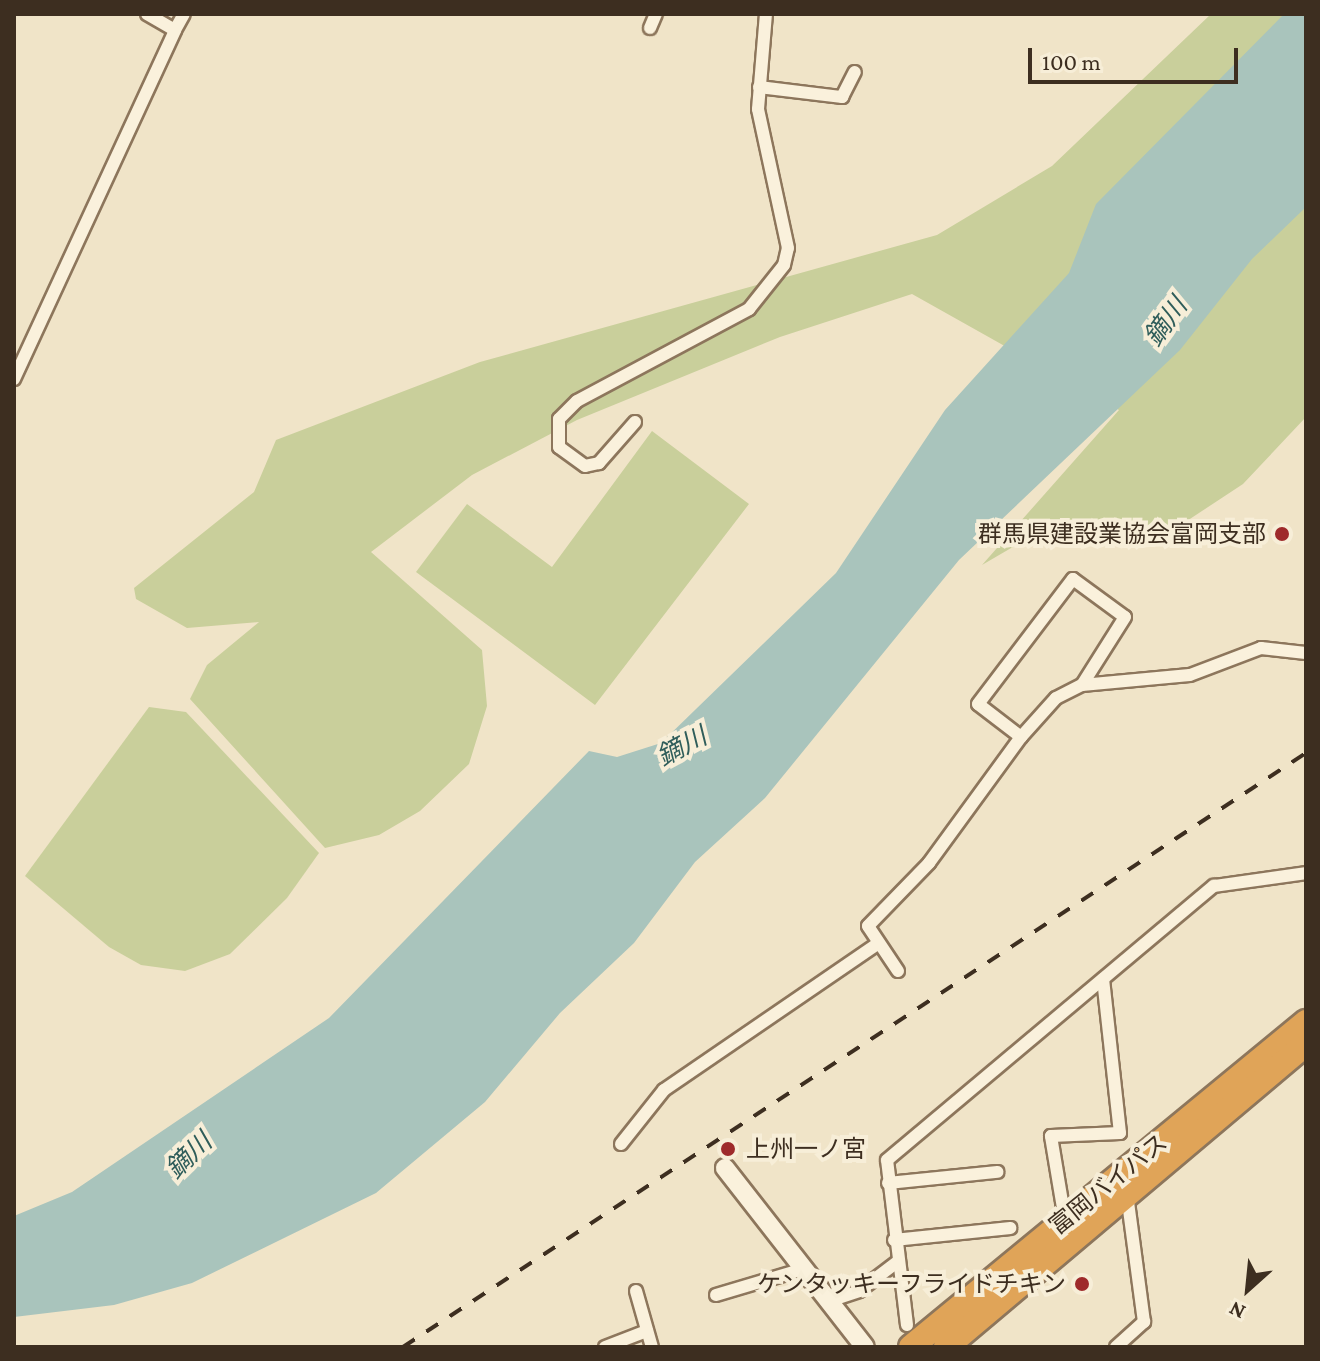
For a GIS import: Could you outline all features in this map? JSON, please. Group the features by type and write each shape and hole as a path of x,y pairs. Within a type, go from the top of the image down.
{"highway":[{"name":"富岡バイパス","path":"909,1336 1306,1022"},
{"name":"富岡バイパス","path":"946,1347 1306,1044"}],"main road":[{"path":"725,1168 865,1347"}],"street":[{"path":"147,14 175,30"},
{"path":"14,379 184,14"},
{"path":"650,28 656,14"},
{"path":"635,422 599,463 585,466 559,447 559,419 577,401 749,309 784,265 788,248 759,87 766,14"},
{"path":"759,87 842,97 855,72"},
{"path":"1021,737 978,704 1073,579 1125,617 1082,685"},
{"path":"898,971 868,926 929,863 1021,737 1056,698 1082,685 1190,675 1261,648 1306,653"},
{"path":"909,1336 894,1240 887,1160 1214,886 1306,873"},
{"path":"621,1144 664,1090 879,943"},
{"path":"1063,1208 1051,1136 1120,1133 1103,979"},
{"path":"888,1183 997,1172"},
{"path":"1116,1347 1144,1322 1127,1195"},
{"path":"894,1240 1010,1228"},
{"path":"829,1301 859,1291 897,1262"},
{"path":"716,1295 804,1269"},
{"path":"636,1291 652,1347"},
{"path":"605,1347 647,1331"}],"green space":[{"path":"1211,14 1306,14 1306,417 1243,484 1161,538 1076,522 1047,527 982,565 1119,410 912,294 780,337 577,420 472,475 371,552 482,650 487,706 469,764 420,811 379,835 325,848 190,699 207,665 259,622 187,628 136,599 134,588 254,492 276,440 480,362 937,235 1052,166"},
{"path":"652,431 749,504 595,705 416,572 467,504 552,567"},
{"path":"149,707 186,712 319,853 287,898 230,954 185,971 141,965 109,947 25,876"}],"water":[{"name":"鏑川","path":"1284,14 1306,14 1306,207 1252,259 1180,350 959,560 765,798 695,862 634,943 560,1013 485,1102 376,1193 192,1283 114,1305 14,1317 14,1216 72,1192 329,1018 589,751 617,757 661,743 836,573 945,410 1069,273 1096,204"}],"railway":[{"path":"403,1347 1306,753"}],"place":[{"name":"群馬県建設業協会富岡支部","path":"1282,534"},
{"name":"上州一ノ宮","path":"728,1149"},
{"name":"ケンタッキーフライドチキン","path":"1082,1284"}]}
